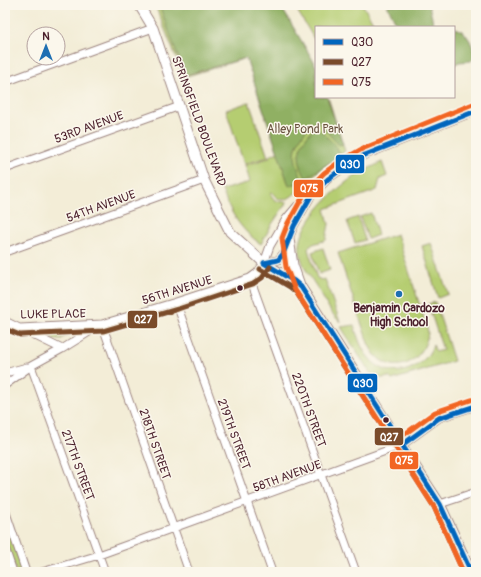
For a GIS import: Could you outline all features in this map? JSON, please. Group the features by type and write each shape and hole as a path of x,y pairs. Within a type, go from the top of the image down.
{"main road":[{"name":"SPRINGFIELD BOULEVARD","path":"139,5 153,28 204,180 230,232 264,263 294,281 301,287 440,504 471,572"},
{"path":"289,239 293,265 301,287"}],"street":[{"path":"5,82 153,28"},
{"name":"53RD AVENUE","path":"5,169 180,106"},
{"name":"56TH AVENUE","path":"5,385 31,366 102,324 250,278 257,273 264,263 270,246 286,220 297,206 311,196 328,179 365,155 476,111"},
{"name":"54TH AVENUE","path":"5,252 204,180"},
{"name":"56TH AVENUE","path":"264,263 278,260 283,254 294,226 311,196"},
{"name":"220TH STREET","path":"250,278 356,572"},
{"name":"219TH STREET","path":"176,302 272,572"},
{"name":"LUKE PLACE","path":"5,321 20,328 102,324"},
{"name":"218TH STREET","path":"102,324 189,572"},
{"path":"20,328 62,349"},
{"name":"56TH AVENUE","path":"5,373 31,366"},
{"name":"217TH STREET","path":"31,366 105,572"},
{"name":"58TH AVENUE","path":"42,572 99,555 321,476 402,445 439,418 476,406"},
{"path":"440,504 476,492"},
{"path":"5,510 26,572"},
{"path":"5,548 13,572"},
{"name":"58TH AVENUE","path":"60,572 99,555"}],"green space":[{"name":"Alley Pond Park","path":"155,5 279,5 314,62 315,98 328,98 345,151 309,179 307,178 303,181 303,185 292,196 284,200 276,197 272,192 270,193 277,201 287,202 261,244 242,227 229,206 222,190 250,182 245,165 269,158 269,156 278,152 246,58 184,77"},
{"name":"Alley Pond Park","path":"157,5 280,5 314,62 315,98 327,98 343,144 339,145 318,121 312,124 304,133 295,152 296,162 303,181 289,186 246,58 185,75 160,8"},
{"path":"294,5 363,5 375,26 315,26 315,40"},
{"path":"387,5 429,5 434,26 398,26"},
{"path":"456,28 460,30 470,40 474,58 471,61 459,62 455,64"},
{"path":"249,102 268,157 244,164 226,110"},
{"path":"314,128 318,128 336,146 341,155 306,178 302,171 299,157 304,140"},
{"path":"382,162 387,176 380,179 377,190 325,209 329,224 326,240 310,245 308,249 317,278 322,280 325,279 340,322 331,311 305,267 301,258 300,243 309,221 335,192 352,178"},
{"path":"371,213 378,235 368,239 360,217"},
{"path":"358,217 365,240 355,243 347,221"},
{"path":"397,234 428,331 427,340 418,355 412,361 396,365 388,364 379,359 369,345 338,253"},
{"path":"431,243 448,294 438,298 422,246"},
{"path":"323,248 330,270 319,274 312,252"},
{"path":"435,302 454,361 392,380 389,377 374,379 341,327 354,325 364,352 378,366 396,372 405,370 414,367 422,361 433,345 436,352 443,350 428,304"},
{"path":"72,331 59,340 44,335 43,333"},
{"path":"5,517 23,571 21,572 16,571 5,539"}],"transit line":[{"name":"Q75","path":"463,572 434,507 295,290 286,267 282,238 288,223 306,191 324,173 339,162 362,149 473,104"},
{"name":"Q30","path":"264,263 278,260 283,254 294,226 311,196 328,179 343,168 365,155 476,111"},
{"name":"Q30","path":"264,263 294,281 301,287 440,504 471,572"},
{"name":"Q27","path":"5,329 20,335 103,331 178,309 253,284 262,278 270,267"},
{"name":"Q27","path":"260,269 296,292 434,507 463,572"},
{"name":"Q75","path":"398,439 435,412 474,399"},
{"name":"Q30","path":"402,445 439,418 476,406"}],"place":[{"name":"Benjamin Cardozo High School","path":"399,294"}]}
